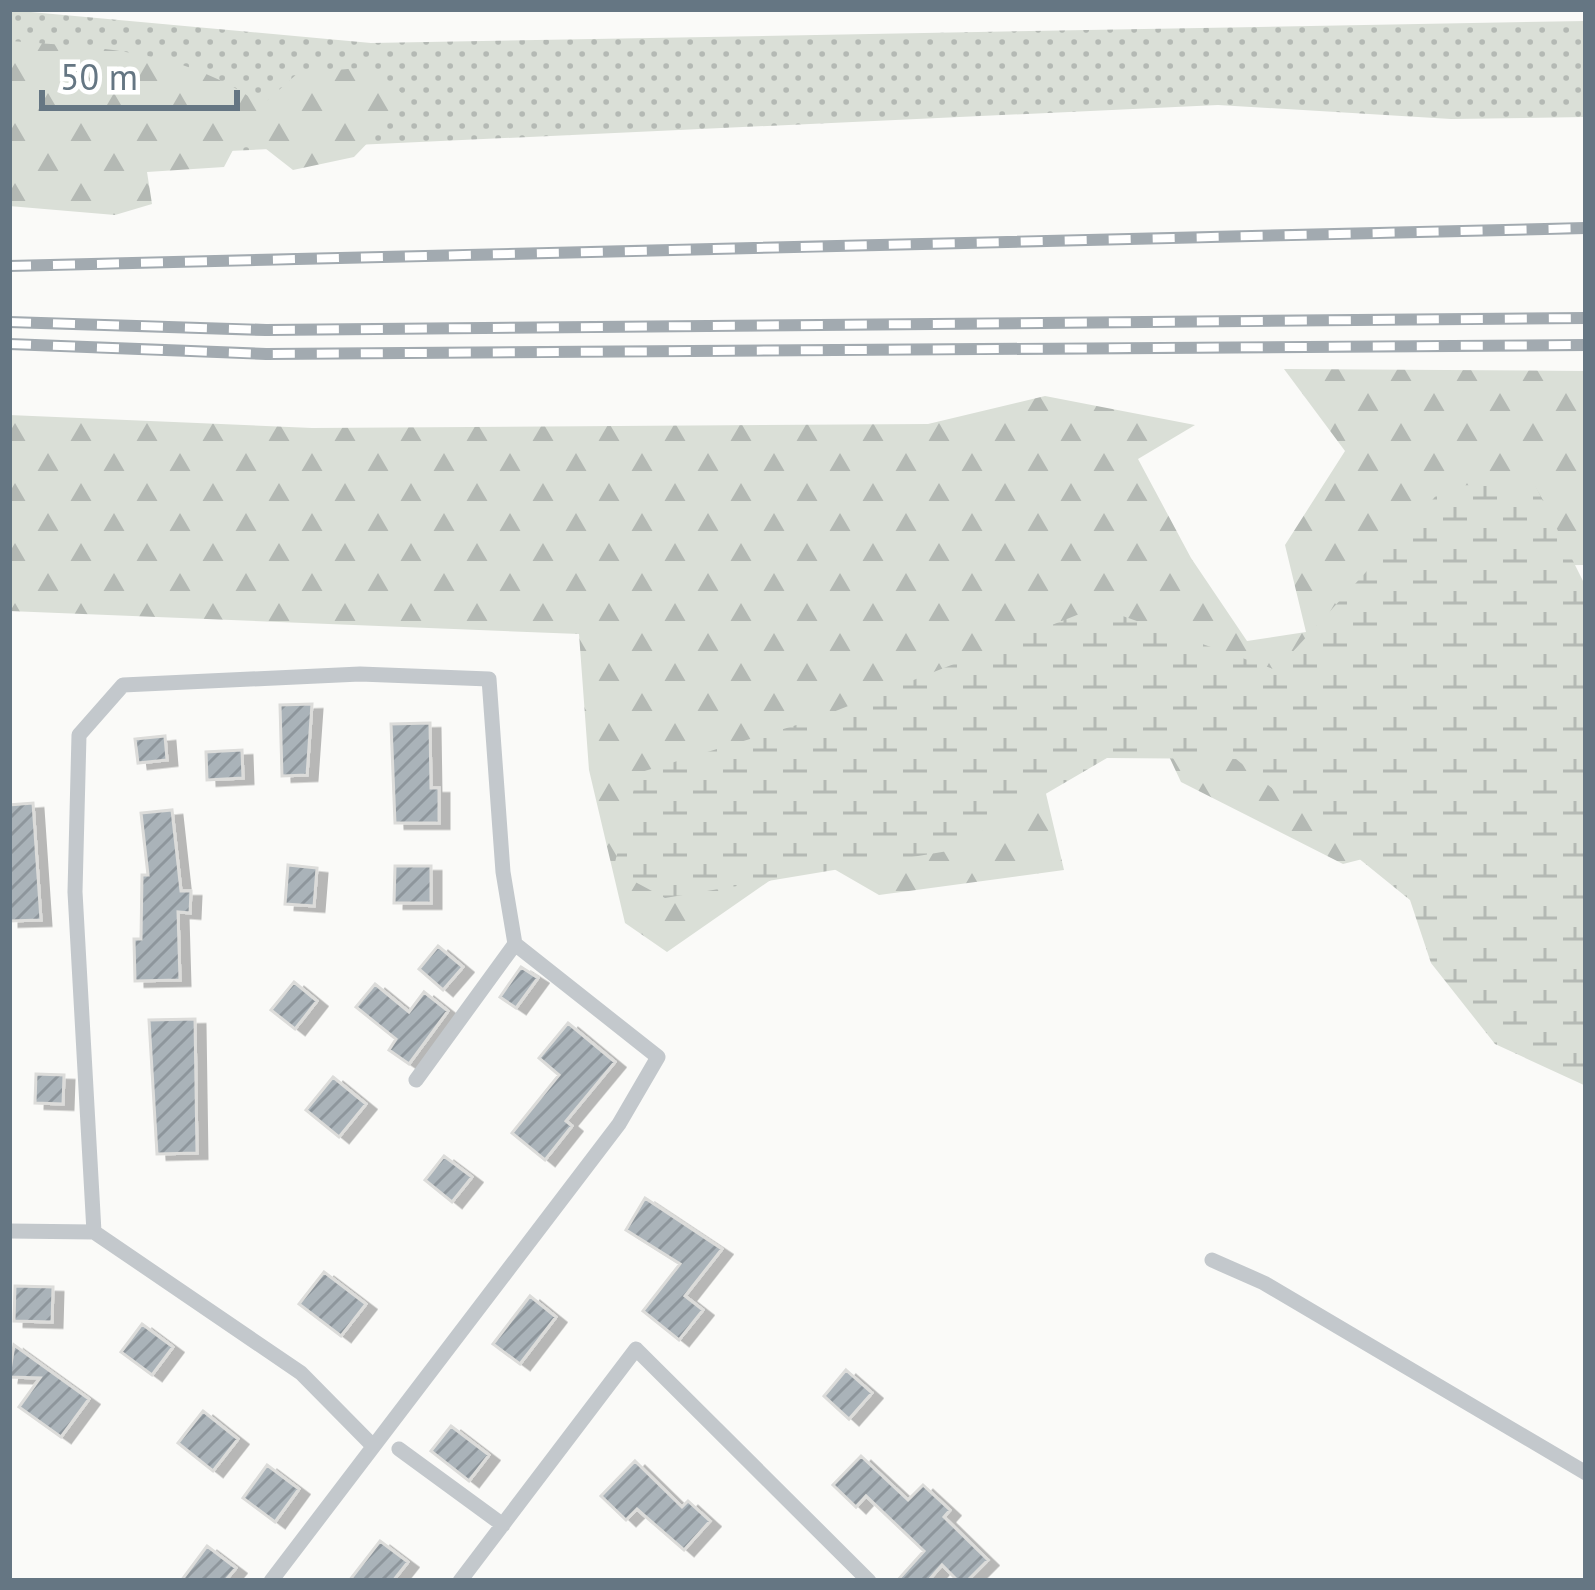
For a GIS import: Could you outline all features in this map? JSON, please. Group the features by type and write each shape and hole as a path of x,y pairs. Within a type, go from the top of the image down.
{"lane":[{"path":"94,1232 74,786 79,735 123,685 360,674 489,679 503,872 515,944 658,1057 619,1124 271,1581"},
{"path":"416,1080 515,944"},
{"path":"9,1231 94,1232 301,1373 374,1446"},
{"path":"1212,1260 1264,1282 1586,1473"},
{"path":"460,1581 636,1349 868,1581"},
{"path":"399,1449 502,1525"}],"green space":[{"path":"9,10 371,43 1586,21 1586,117 1451,119 1218,105 33,160 9,158"},
{"path":"9,41 110,50 172,62 232,86 262,105 298,73 373,67 409,100 354,157 293,170 243,131 224,167 147,172 152,204 115,215 9,206"},
{"path":"1284,369 1586,371 1586,565 1448,566 1586,802 1343,864 1181,782 1152,720 1043,781 1064,870 879,895 808,854 667,952 625,923 589,770 579,634 9,611 9,415 312,428 928,424 1045,396 1195,425 1138,459 1191,558 1247,641 1306,632 1285,545 1345,451"},
{"path":"1534,483 1586,587 1586,1086 1495,1044 1431,963 1410,900 1236,759 1107,758 948,851 665,898 613,870 638,773 813,720 1097,607 1276,670 1445,486"}],"building":[{"path":"312,704 307,775 282,776 280,705"},
{"path":"430,723 431,788 439,788 439,823 395,823 391,724"},
{"path":"165,736 167,760 138,763 135,739"},
{"path":"242,750 243,778 207,780 206,752"},
{"path":"33,803 41,920 9,921 9,805"},
{"path":"172,810 181,891 191,891 190,913 178,912 180,980 135,981 134,939 141,939 142,875 148,875 141,813"},
{"path":"288,865 317,868 314,906 285,904"},
{"path":"395,866 431,866 431,903 394,903"},
{"path":"438,946 463,967 443,990 419,969"},
{"path":"521,967 538,978 516,1008 500,997"},
{"path":"294,982 317,1001 295,1029 271,1010"},
{"path":"375,984 409,1012 424,992 448,1011 409,1064 389,1050 396,1039 356,1007"},
{"path":"195,1019 197,1153 157,1154 149,1020"},
{"path":"568,1023 615,1062 566,1121 572,1126 545,1160 512,1133 559,1075 539,1058"},
{"path":"36,1074 64,1075 63,1104 35,1103"},
{"path":"333,1077 366,1104 339,1137 306,1110"},
{"path":"444,1156 472,1177 452,1202 425,1180"},
{"path":"645,1198 722,1249 685,1296 703,1310 679,1340 643,1311 680,1264 626,1230"},
{"path":"324,1272 366,1304 341,1336 299,1304"},
{"path":"15,1286 53,1287 52,1322 14,1321"},
{"path":"530,1296 556,1317 520,1364 493,1344"},
{"path":"142,1324 173,1347 152,1375 121,1352"},
{"path":"14,1345 89,1399 61,1437 19,1407 40,1378 9,1377"},
{"path":"846,1370 872,1393 849,1419 824,1396"},
{"path":"203,1411 238,1439 213,1471 178,1443"},
{"path":"451,1426 489,1455 469,1481 431,1451"},
{"path":"861,1456 908,1500 923,1485 950,1510 944,1517 988,1560 967,1581 958,1581 942,1565 928,1581 897,1581 924,1551 866,1496 856,1507 833,1485"},
{"path":"635,1461 682,1507 688,1501 710,1521 684,1550 637,1509 626,1520 601,1496"},
{"path":"267,1465 299,1489 275,1522 243,1498"},
{"path":"380,1541 408,1562 393,1581 349,1581"},
{"path":"207,1546 236,1568 225,1581 181,1581"}],"railway":[{"path":"9,266 1586,228"},
{"path":"9,322 266,330 1586,318"},
{"path":"9,344 266,354 1586,345"}]}
